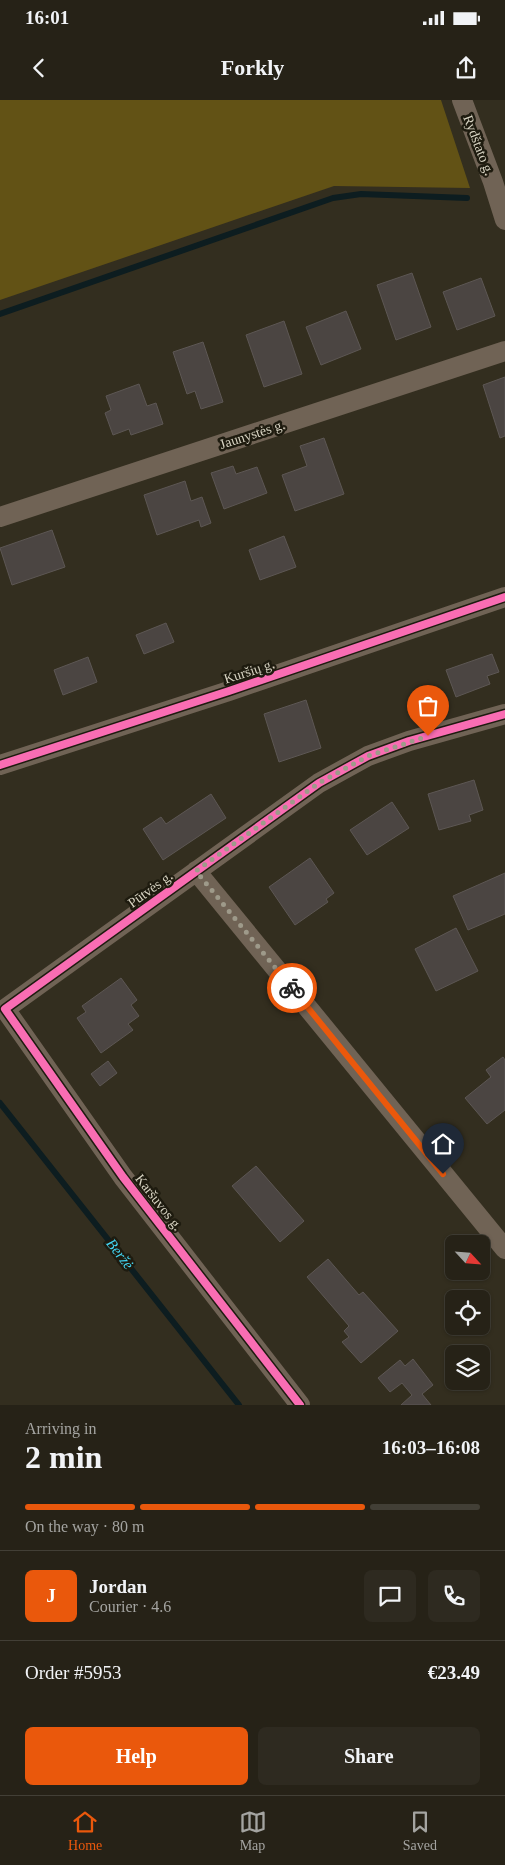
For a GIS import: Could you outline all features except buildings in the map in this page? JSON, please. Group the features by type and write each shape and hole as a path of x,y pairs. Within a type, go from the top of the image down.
{"street":[{"name":"Rydštato g.","path":"462,100 493,182 505,220"},
{"name":"Jaunystės g.","path":"0,518 505,351"},
{"name":"Kuršių g.","path":"0,765 238,688 505,597"},
{"name":"Pūtvės g.","path":"5,1009 319,783 368,756 409,741 505,714"},
{"path":"196,871 505,1249"},
{"name":"Karšuvos g.","path":"5,1009 124,1177 300,1405"}],"shaded area":[{"path":"0,100 441,100 470,188 334,186 0,300"}],"waterway":[{"path":"0,314 333,198 361,194 467,198"},
{"name":"Beržė","path":"0,1103 239,1405"}],"cycle path":[{"path":"0,765 229,691 505,597"},
{"path":"300,1405 123,1177 5,1009 319,783 368,756 409,741 505,714"}],"way so far":[{"path":"292,988 196,871 319,783 368,756 428,736"}],"route":[{"path":"292,988 443,1174"}]}
